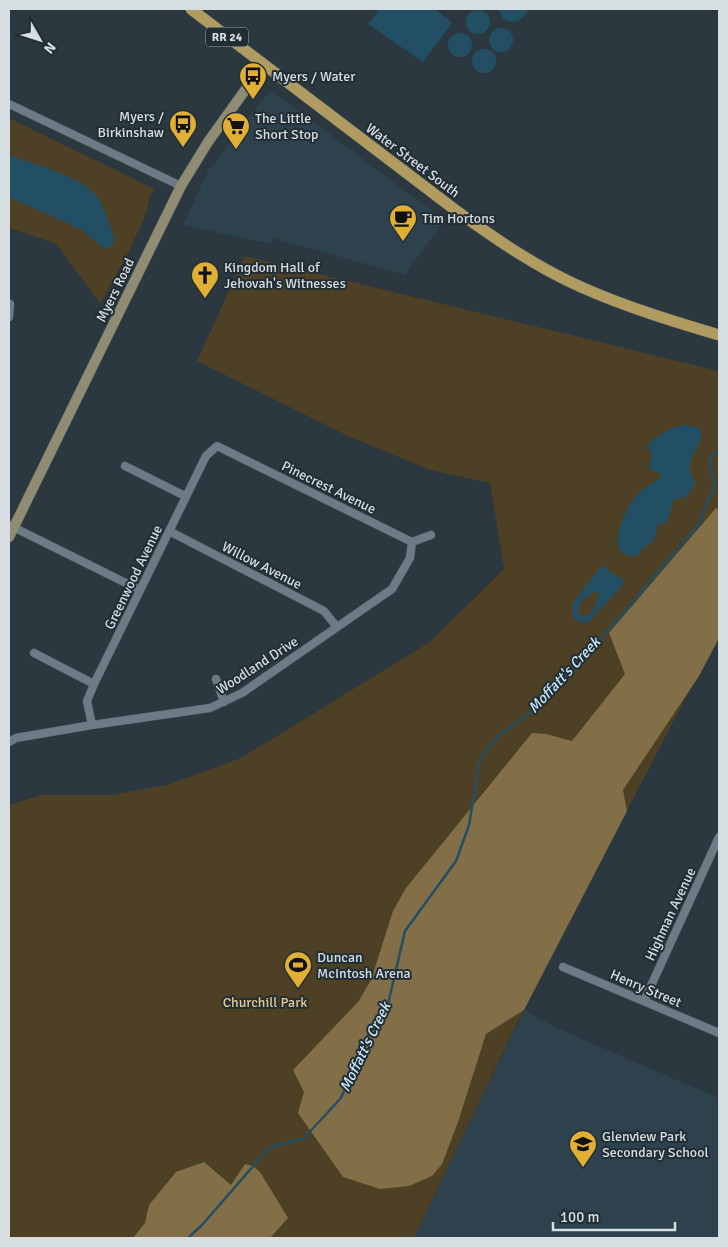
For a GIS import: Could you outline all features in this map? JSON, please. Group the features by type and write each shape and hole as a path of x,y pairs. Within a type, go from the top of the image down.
{"main road":[{"name":"Water Street South","path":"191,9 454,209 532,262 621,304 719,335"},
{"name":"Myers Road","path":"9,537 11,526 181,186 205,146 263,65"}],"street":[{"path":"9,104 181,186"},
{"path":"9,317 10,304"},
{"name":"Greenwood Avenue","path":"92,725 87,701 94,684 185,496 206,456 217,446"},
{"name":"Pinecrest Avenue","path":"217,446 412,542"},
{"path":"125,466 185,496"},
{"path":"11,526 140,590"},
{"name":"Willow Avenue","path":"169,531 324,611 337,627"},
{"path":"412,542 431,535"},
{"name":"Woodland Drive","path":"9,742 16,738 92,725 210,708 224,702 242,693 392,589 410,558 412,542"},
{"path":"34,653 94,684"},
{"path":"216,679 224,702"},
{"name":"Highman Avenue","path":"644,1001 719,837"},
{"name":"Henry Street","path":"563,967 719,1034"}],"shaded area":[{"path":"271,90 444,220 405,275 273,238 271,244 183,225 208,171"},
{"path":"716,508 719,509 719,638 699,676 623,790 627,811 524,1010 486,1034 458,1122 442,1164 432,1176 409,1186 380,1189 343,1177 298,1113 304,1092 293,1070 358,1002 371,980 393,911 406,888 532,733 546,734 572,741 625,674 609,633"},
{"name":"Glenview Park Secondary School","path":"524,1010 551,1025 719,1098 719,1238 414,1238"},
{"path":"204,1162 231,1185 245,1164 253,1166 260,1172 288,1218 270,1238 133,1238 145,1223 149,1205 176,1172"}],"green space":[{"path":"9,118 154,189 146,214 134,240 100,304 57,244 9,228"},
{"name":"Churchill Park","path":"245,256 719,371 719,633 518,1021 414,1238 9,1238 9,805 41,795 111,795 167,785 241,758 430,642 504,569 490,483 430,470 348,436 197,361"}],"water":[{"path":"380,9 435,9 452,23 423,62 368,24"},
{"path":"498,9 528,9 521,19 511,22 503,19"},
{"path":"478,10 487,13 490,22 487,31 478,34 469,31 466,22 469,13"},
{"path":"501,28 510,31 513,40 510,49 501,52 492,49 489,40 492,31"},
{"path":"460,33 469,36 472,45 469,54 460,57 451,54 448,45 451,36"},
{"path":"484,49 489,50 495,56 495,66 489,72 484,73 479,72 473,66 472,61 473,56 479,50"},
{"path":"12,156 68,176 95,194 104,210 115,240 109,248 103,248 82,230 9,197 9,157"},
{"path":"684,425 698,427 702,433 690,464 691,473 696,484 685,498 674,500 666,524 660,522 653,541 641,550 639,555 627,555 620,551 618,544 621,523 631,503 639,493 661,477 659,473 648,468 652,456 647,445 664,432"},
{"path":"602,565 624,581 622,586 588,623 573,618 572,604","holes":["592,593 599,593 596,604 590,613 584,617 579,614 578,611 584,599"]}],"waterway":[{"name":"Moffatt's Creek","path":"188,1238 202,1225 269,1148 304,1138 341,1098 369,1033 388,1004 405,931 456,861 469,825 480,759 497,737 540,705 614,624 698,525 715,484 710,470 711,455 719,450"}],"place":[{"name":"Myers / Water","path":"253,100"},
{"name":"Myers / Birkinshaw","path":"183,148"},
{"name":"The Little Short Stop","path":"236,150"},
{"name":"Tim Hortons","path":"403,242"},
{"name":"Kingdom Hall of Jehovah's Witnesses","path":"205,299"},
{"name":"Duncan McIntosh Arena","path":"298,989"},
{"name":"Glenview Park Secondary School","path":"583,1168"}]}
